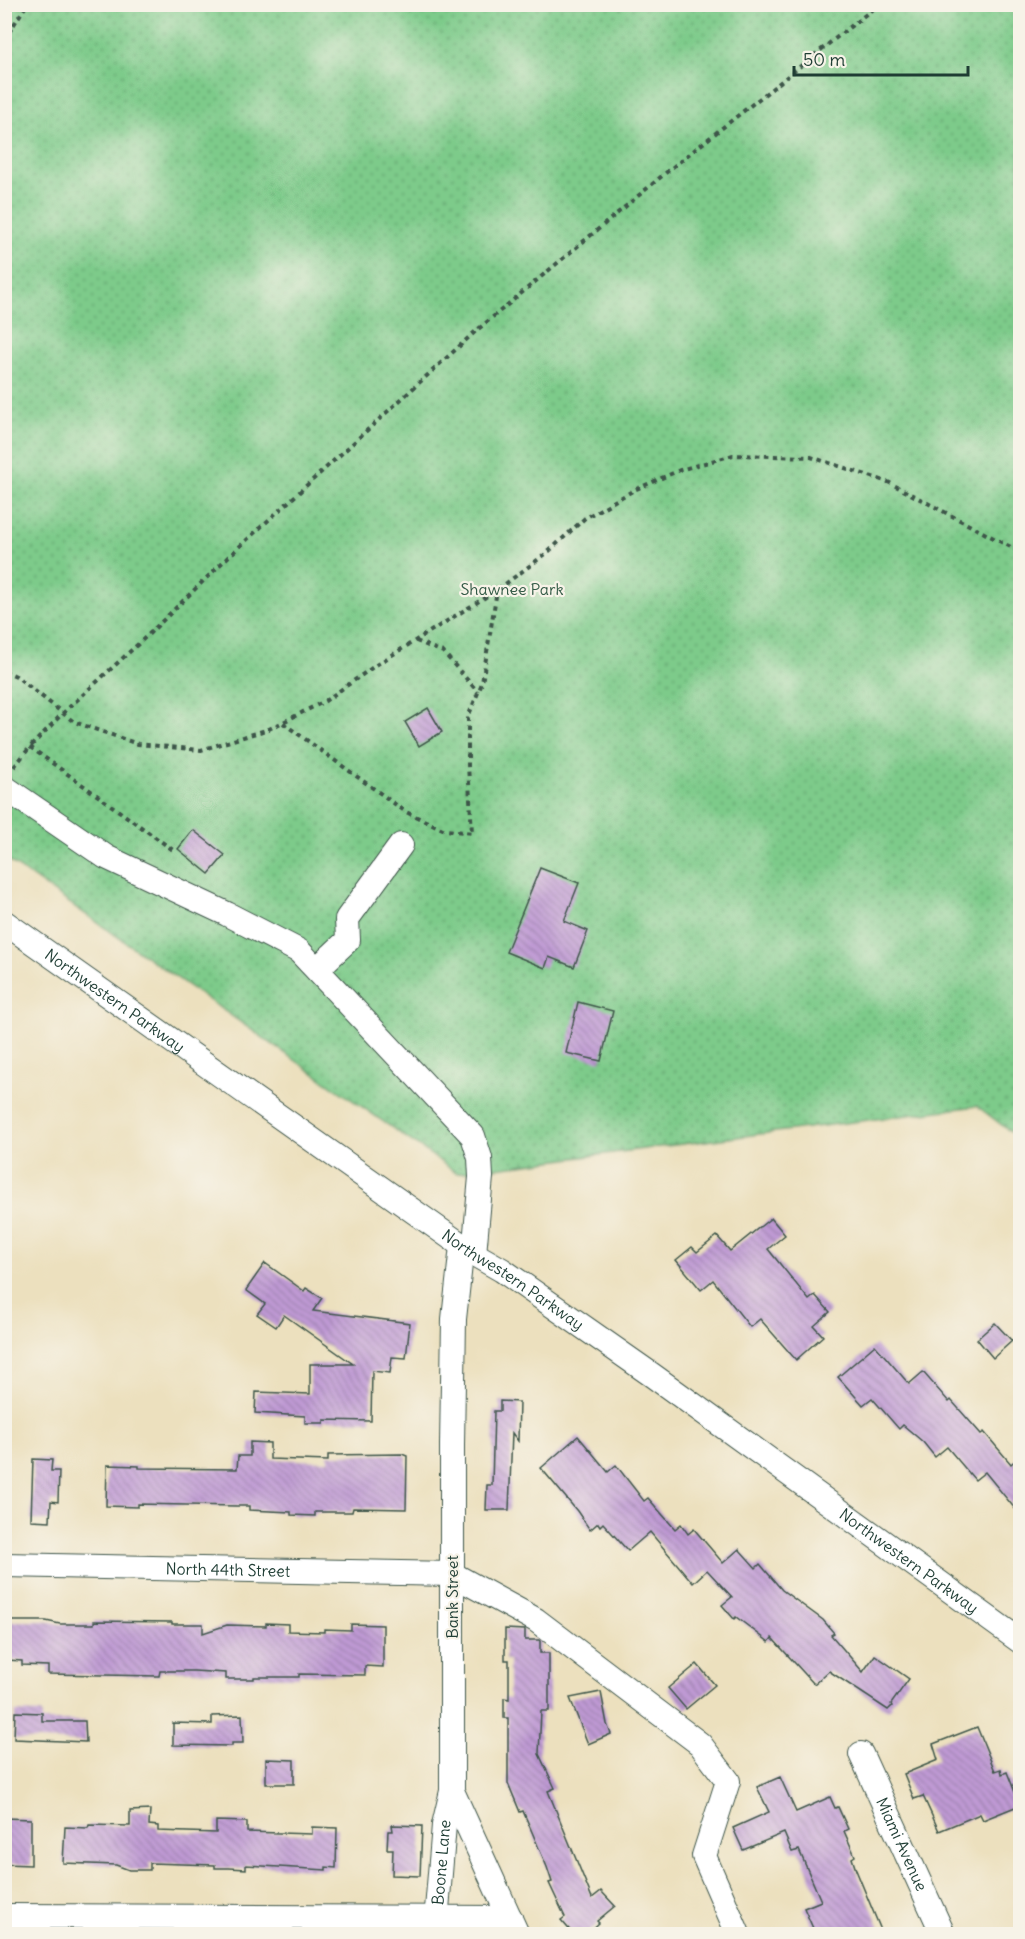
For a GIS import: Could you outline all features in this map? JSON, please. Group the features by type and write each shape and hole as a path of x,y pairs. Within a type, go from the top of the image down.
{"street":[{"name":"Bank Street","path":"8,779 106,857 299,951 473,1136 480,1158 481,1177 454,1319 453,1791 513,1927"},
{"path":"317,969 348,940 347,919 401,845"},
{"name":"Northwestern Parkway","path":"4,922 468,1250 502,1270 652,1375 1020,1641"},
{"name":"North 44th Street","path":"4,1565 452,1574"},
{"path":"452,1574 536,1620 700,1744 728,1781 704,1856 738,1935"},
{"name":"Miami Avenue","path":"861,1754 943,1935"},
{"name":"Boone Lane","path":"435,1927 444,1825 453,1791"},
{"path":"4,1916 513,1927"}],"path":[{"path":"4,40 27,4"},
{"path":"8,779 30,747 63,713 228,557 476,331 674,166 879,4"},
{"path":"4,671 16,676 74,722 138,744 201,750 269,729 325,701 415,640 497,590 547,553 585,518 634,490 680,470 733,454 811,457 888,482 1020,552"},
{"path":"283,723 406,812 445,830 472,833 468,717 482,683 497,590"},
{"path":"415,640 443,652 478,692"},
{"path":"30,747 173,850"}],"green space":[{"name":"Shawnee Park","path":"5,5 1020,5 1020,1139 977,1106 457,1173 5,858"}],"building":[{"path":"428,708 442,732 419,746 405,722"},
{"path":"193,830 225,855 209,874 178,849"},
{"path":"540,868 579,883 564,921 588,931 574,967 549,957 545,968 506,952"},
{"path":"578,1002 613,1011 601,1061 566,1053"},
{"path":"771,1218 785,1235 768,1249 809,1300 815,1295 830,1312 814,1326 823,1336 796,1360 760,1319 750,1327 713,1280 701,1290 676,1260 692,1247 697,1252 717,1236 730,1251"},
{"path":"265,1263 304,1291 306,1288 322,1298 313,1311 410,1323 406,1358 392,1357 390,1373 372,1371 371,1421 324,1420 324,1423 305,1423 305,1416 255,1413 256,1392 310,1394 310,1364 353,1364 284,1315 276,1327 257,1314 265,1304 246,1290"},
{"path":"995,1323 1012,1341 993,1358 977,1339"},
{"path":"875,1345 909,1384 923,1372 981,1434 984,1432 1011,1464 1020,1456 1020,1515 985,1472 975,1480 947,1447 935,1457 923,1442 903,1425 899,1429 872,1398 863,1405 838,1377"},
{"path":"500,1401 519,1402 518,1441 512,1433 509,1510 486,1510 487,1485 492,1485 494,1411 500,1411"},
{"path":"578,1436 608,1472 616,1465 644,1501 648,1498 675,1529 681,1524 688,1534 694,1529 723,1563 739,1549 756,1568 760,1564 782,1590 823,1620 834,1633 831,1635 863,1672 875,1655 909,1679 891,1704 892,1706 888,1710 829,1671 814,1684 772,1638 769,1642 736,1617 734,1619 722,1605 732,1597 707,1570 693,1583 650,1532 628,1551 603,1523 600,1526 598,1523 590,1530 541,1468"},
{"path":"250,1442 270,1443 270,1459 328,1461 328,1455 402,1454 407,1456 406,1509 353,1508 352,1512 315,1512 315,1516 291,1515 291,1512 249,1510 249,1506 138,1504 138,1507 106,1506 107,1465 139,1466 139,1468 237,1469 238,1456 250,1456"},
{"path":"33,1459 52,1460 51,1471 59,1471 58,1502 51,1501 50,1521 31,1520"},
{"path":"8,1621 46,1621 60,1624 94,1624 94,1621 172,1622 172,1624 203,1624 203,1633 227,1625 266,1626 266,1623 288,1624 288,1631 324,1632 324,1629 351,1630 351,1624 383,1625 383,1667 365,1666 365,1675 299,1674 299,1677 254,1677 254,1679 226,1679 226,1673 194,1671 160,1671 159,1676 48,1674 48,1666 22,1665 22,1661 7,1660"},
{"path":"505,1629 525,1630 525,1640 539,1640 540,1653 549,1653 549,1711 541,1711 539,1754 555,1788 548,1791 592,1898 601,1891 615,1906 597,1921 599,1923 586,1935 574,1935 561,1920 565,1917 549,1883 552,1882 547,1867 523,1811 520,1812 508,1783 508,1718 504,1718 504,1698 509,1699 509,1660 505,1660"},
{"path":"697,1664 715,1685 686,1709 668,1688"},
{"path":"601,1692 611,1734 588,1744 570,1698"},
{"path":"15,1712 42,1713 42,1721 85,1721 86,1742 14,1739"},
{"path":"242,1715 243,1743 232,1743 232,1746 173,1745 173,1723 212,1724 212,1716"},
{"path":"977,1727 995,1771 1001,1769 1002,1774 1007,1772 1020,1805 983,1820 980,1814 939,1831 923,1796 914,1799 904,1774 938,1760 933,1744"},
{"path":"266,1759 294,1760 294,1784 266,1784"},
{"path":"780,1777 796,1812 830,1797 835,1808 838,1807 848,1829 844,1831 855,1856 852,1858 856,1870 883,1935 816,1935 804,1908 821,1901 799,1850 792,1852 784,1833 743,1850 733,1828 769,1812 757,1787"},
{"path":"150,1810 149,1825 158,1826 158,1831 216,1833 216,1821 247,1822 247,1832 312,1834 312,1827 337,1828 336,1868 326,1867 326,1870 246,1865 246,1869 215,1868 215,1865 150,1863 150,1870 129,1870 116,1865 63,1863 65,1827 130,1826 130,1811"},
{"path":"4,1818 31,1819 31,1865 4,1864"},
{"path":"392,1825 422,1826 420,1876 392,1875 393,1849 387,1849 388,1831 393,1831"}]}
